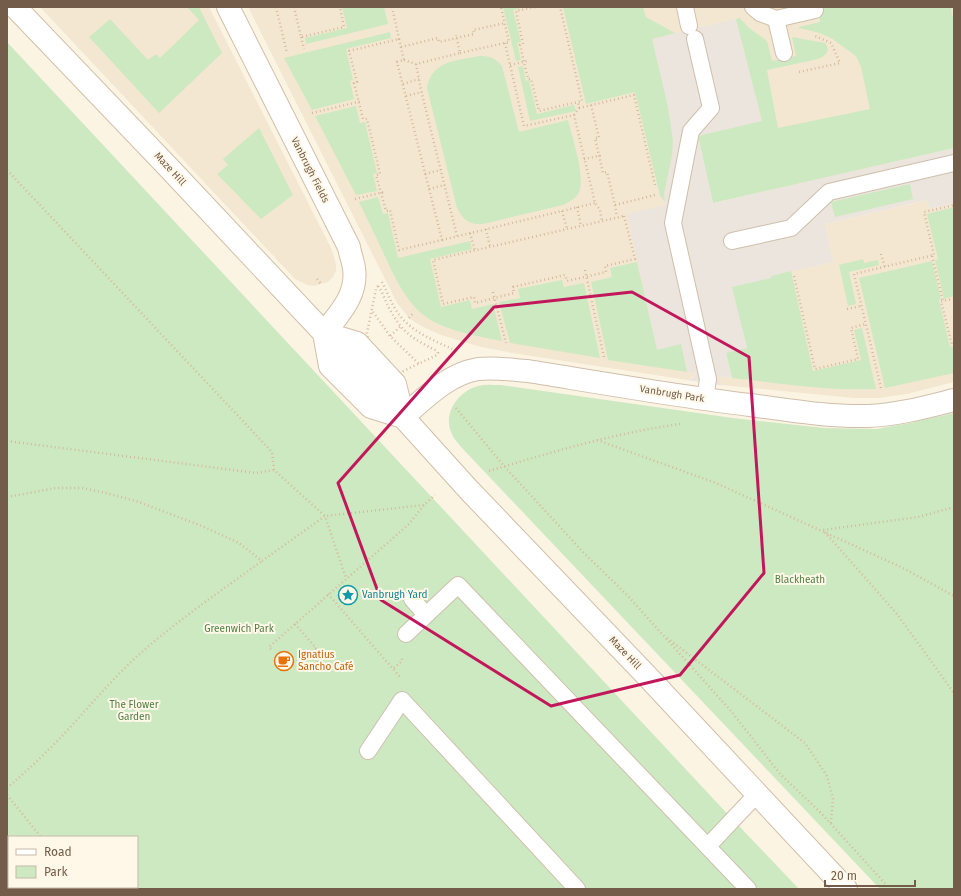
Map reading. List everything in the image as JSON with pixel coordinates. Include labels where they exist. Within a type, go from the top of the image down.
[{"type":"street","name":"Maze Hill","points":[[15,7],[324,333],[357,343],[395,384],[403,417],[468,489],[647,676],[846,889]]},
{"type":"street","name":"Vanbrugh Fields","points":[[228,7],[349,247],[354,269],[352,290],[344,309],[324,333]]},
{"type":"street","points":[[324,333],[330,366],[371,407],[403,417]]},
{"type":"street","name":"Vanbrugh Park","points":[[403,417],[438,387],[461,374],[478,369],[499,368],[817,414],[867,416],[894,414],[954,400]]},
{"type":"lane","points":[[685,7],[711,108],[691,130],[673,223],[708,379],[705,399]]},
{"type":"lane","points":[[753,7],[777,24],[784,53]]},
{"type":"lane","points":[[777,24],[815,10]]},
{"type":"lane","points":[[732,241],[791,228],[828,192],[954,163]]},
{"type":"lane","points":[[406,634],[458,585],[748,889]]},
{"type":"lane","points":[[412,599],[426,615]]},
{"type":"lane","points":[[368,751],[402,700],[577,889]]},
{"type":"lane","points":[[708,846],[757,794]]},
{"type":"path","points":[[276,7],[287,53]]},
{"type":"path","points":[[294,7],[304,49]]},
{"type":"path","points":[[301,37],[344,27],[340,7]]},
{"type":"path","points":[[392,7],[404,60]]},
{"type":"path","points":[[442,240],[397,62],[404,60],[416,64],[509,42],[501,7]]},
{"type":"path","points":[[535,7],[516,11],[523,44],[520,45],[526,62],[528,79],[531,78],[539,111],[582,101],[560,7]]},
{"type":"path","points":[[401,47],[438,38],[439,42],[474,34],[473,30],[505,23]]},
{"type":"path","points":[[777,24],[818,36],[831,43],[840,63],[792,74]]},
{"type":"path","points":[[456,37],[460,53]]},
{"type":"path","points":[[399,39],[350,51],[357,82],[354,83],[358,102],[363,120],[367,119],[380,174],[376,175],[386,211],[390,210],[399,250],[595,203]]},
{"type":"path","points":[[505,43],[524,126],[574,115],[579,108],[634,95],[656,187]]},
{"type":"path","points":[[510,65],[526,62]]},
{"type":"path","points":[[416,64],[458,236]]},
{"type":"path","points":[[403,84],[419,80]]},
{"type":"path","points":[[406,96],[422,92]]},
{"type":"path","points":[[308,114],[362,101]]},
{"type":"path","points":[[578,102],[579,108]]},
{"type":"path","points":[[591,105],[599,138],[595,138],[601,156],[603,173],[607,172],[617,217]]},
{"type":"path","points":[[574,115],[595,203],[600,210],[602,221]]},
{"type":"path","points":[[584,159],[601,156]]},
{"type":"path","points":[[7,170],[272,452],[274,470],[325,516],[346,578]]},
{"type":"path","points":[[425,174],[441,170]]},
{"type":"path","points":[[429,189],[445,185]]},
{"type":"path","points":[[351,200],[382,193]]},
{"type":"path","points":[[615,205],[658,195]]},
{"type":"path","points":[[954,205],[924,212],[934,255],[932,256],[943,301],[941,301],[952,344],[954,344]]},
{"type":"path","points":[[577,207],[581,226]]},
{"type":"path","points":[[562,211],[567,229]]},
{"type":"path","points":[[624,216],[635,259],[604,266],[606,272],[586,277],[567,281],[565,275],[513,287],[514,293],[475,303],[474,297],[443,304],[433,260],[602,221],[624,216]]},
{"type":"path","points":[[486,229],[490,247]]},
{"type":"path","points":[[470,233],[475,251]]},
{"type":"path","points":[[882,254],[884,267]]},
{"type":"path","points":[[882,393],[854,274],[932,256]]},
{"type":"path","points":[[585,270],[604,359]]},
{"type":"path","points":[[794,276],[815,369],[858,359],[851,328],[866,324]]},
{"type":"path","points":[[377,277],[382,282],[396,310],[405,322],[414,330],[454,349]]},
{"type":"path","points":[[317,279],[322,284]]},
{"type":"path","points":[[378,286],[400,327],[408,335],[438,352],[437,355],[397,374],[391,372],[382,363],[369,345],[367,333],[376,287],[378,286]]},
{"type":"path","points":[[493,292],[507,347]]},
{"type":"path","points":[[943,301],[954,299]]},
{"type":"path","points":[[847,309],[861,306]]},
{"type":"path","points":[[371,310],[390,336],[419,364]]},
{"type":"path","points":[[410,318],[413,313]]},
{"type":"path","points":[[390,336],[400,327]]},
{"type":"path","points":[[454,405],[504,466],[582,552],[628,596],[731,710],[781,775],[831,823],[890,889]]},
{"type":"path","points":[[488,471],[598,440],[649,428],[687,423]]},
{"type":"path","points":[[598,440],[716,482],[901,567],[954,596]]},
{"type":"path","points":[[7,442],[256,473],[274,470]]},
{"type":"path","points":[[7,497],[56,488],[82,488],[106,493],[136,501],[202,526],[239,543],[262,561]]},
{"type":"path","points":[[272,649],[269,647],[409,524],[435,494]]},
{"type":"path","points":[[7,788],[64,734],[103,690],[133,660],[170,630],[262,561],[325,516],[424,505]]},
{"type":"path","points":[[823,530],[918,517],[954,507]]},
{"type":"path","points":[[823,530],[897,614],[954,693]]},
{"type":"path","points":[[328,594],[389,663]]},
{"type":"path","points":[[295,624],[316,648],[309,654],[318,663]]},
{"type":"path","points":[[661,633],[805,743],[827,776],[833,799],[831,823]]},
{"type":"path","points":[[7,795],[40,836]]},
{"type":"highlighted area","points":[[632,292],[749,357],[764,573],[680,675],[551,706],[381,600],[338,483],[494,307]]},
{"type":"shaded area","points":[[40,7],[209,7],[332,250],[336,264],[336,271],[333,277],[328,282],[315,286],[307,285],[295,279]]},
{"type":"shaded area","points":[[248,7],[954,7],[954,148],[773,190],[699,137],[695,376],[687,380],[481,347],[441,335],[423,327],[409,318],[397,303]]},
{"type":"shaded area","points":[[736,19],[762,121],[698,136],[713,203],[954,148],[954,203],[930,209],[927,200],[825,224],[833,262],[771,276],[772,278],[733,287],[747,349],[726,353],[732,378],[717,376],[721,385],[725,386],[687,380],[694,377],[696,373],[687,372],[681,344],[657,350],[627,214],[666,205],[664,194],[672,156],[673,141],[668,107],[652,39]]},
{"type":"shaded area","points":[[928,200],[930,209],[954,203],[954,382],[907,394],[879,398],[853,398],[721,385],[717,376],[732,378],[791,271],[833,262],[825,224]]},
{"type":"green space","points":[[187,7],[199,7],[222,53],[159,113],[89,37],[110,19],[148,60],[156,54],[160,58],[199,20]]},
{"type":"green space","points":[[342,7],[384,7],[388,24],[306,44],[305,38],[347,28]]},
{"type":"green space","points":[[503,7],[524,7],[513,10],[521,42],[517,43],[521,60],[516,61]]},
{"type":"green space","points":[[563,7],[643,7],[646,17],[675,33],[652,39],[668,107],[673,141],[672,156],[664,194],[665,202],[660,196],[635,92],[586,104]]},
{"type":"green space","points":[[817,7],[954,7],[951,8],[954,24],[954,148],[713,203],[698,136],[762,121],[736,19],[740,18],[749,28],[767,41],[772,61],[796,56],[792,37],[825,43],[828,48],[827,53],[818,59],[767,70],[778,128],[870,109],[861,67],[856,56],[831,38],[820,33],[799,28],[820,22]]},
{"type":"green space","points":[[390,32],[391,38],[346,49],[353,80],[350,81],[354,99],[312,110],[284,58]]},
{"type":"green space","name":"Greenwich Park","points":[[7,42],[721,807],[799,889],[7,889]]},
{"type":"green space","points":[[479,56],[492,58],[502,66],[519,132],[568,120],[578,158],[581,179],[578,194],[572,200],[563,205],[483,224],[474,224],[467,221],[459,212],[427,88],[434,72],[446,63]]},
{"type":"green space","points":[[523,66],[526,81],[529,80],[537,114],[574,105],[576,111],[530,121],[518,67]]},
{"type":"green space","points":[[356,106],[360,123],[365,122],[377,173],[373,174],[377,191],[356,195],[315,116]]},
{"type":"green space","points":[[259,128],[293,195],[261,219],[217,174],[228,165],[223,159]]},
{"type":"green space","points":[[910,184],[913,199],[835,217],[831,202]]},
{"type":"green space","points":[[378,197],[383,214],[388,213],[398,258],[470,241],[472,249],[430,259],[441,307],[470,300],[472,309],[493,304],[502,341],[484,338],[445,327],[421,313],[407,298],[396,280],[359,202]]},
{"type":"green space","points":[[954,207],[954,296],[944,299],[935,260],[938,259],[927,214]]},
{"type":"green space","points":[[863,259],[864,263],[878,260],[879,265],[849,272],[856,304],[848,306],[839,265]]},
{"type":"green space","points":[[932,261],[950,347],[954,346],[954,373],[885,388],[859,278]]},
{"type":"green space","points":[[637,262],[657,350],[681,344],[687,372],[608,360],[591,282],[612,277],[610,268]]},
{"type":"green space","points":[[791,271],[813,371],[861,360],[854,330],[862,328],[876,389],[822,388],[732,378],[726,353],[747,348],[732,287],[771,278],[771,276]]},
{"type":"green space","points":[[562,280],[564,287],[584,283],[600,358],[510,343],[499,302],[520,298],[518,289]]},
{"type":"green space","name":"Blackheath","points":[[501,385],[733,418],[824,428],[876,429],[954,413],[954,889],[880,889],[462,448],[453,436],[449,424],[449,417],[454,403],[465,392],[478,386]]},
{"type":"place","name":"Vanbrugh Yard","points":[[348,595]]},
{"type":"place","name":"Ignatius Sancho Café","points":[[284,661]]},
{"type":"park label","name":"The Flower Garden","points":[[134,710]]}]
